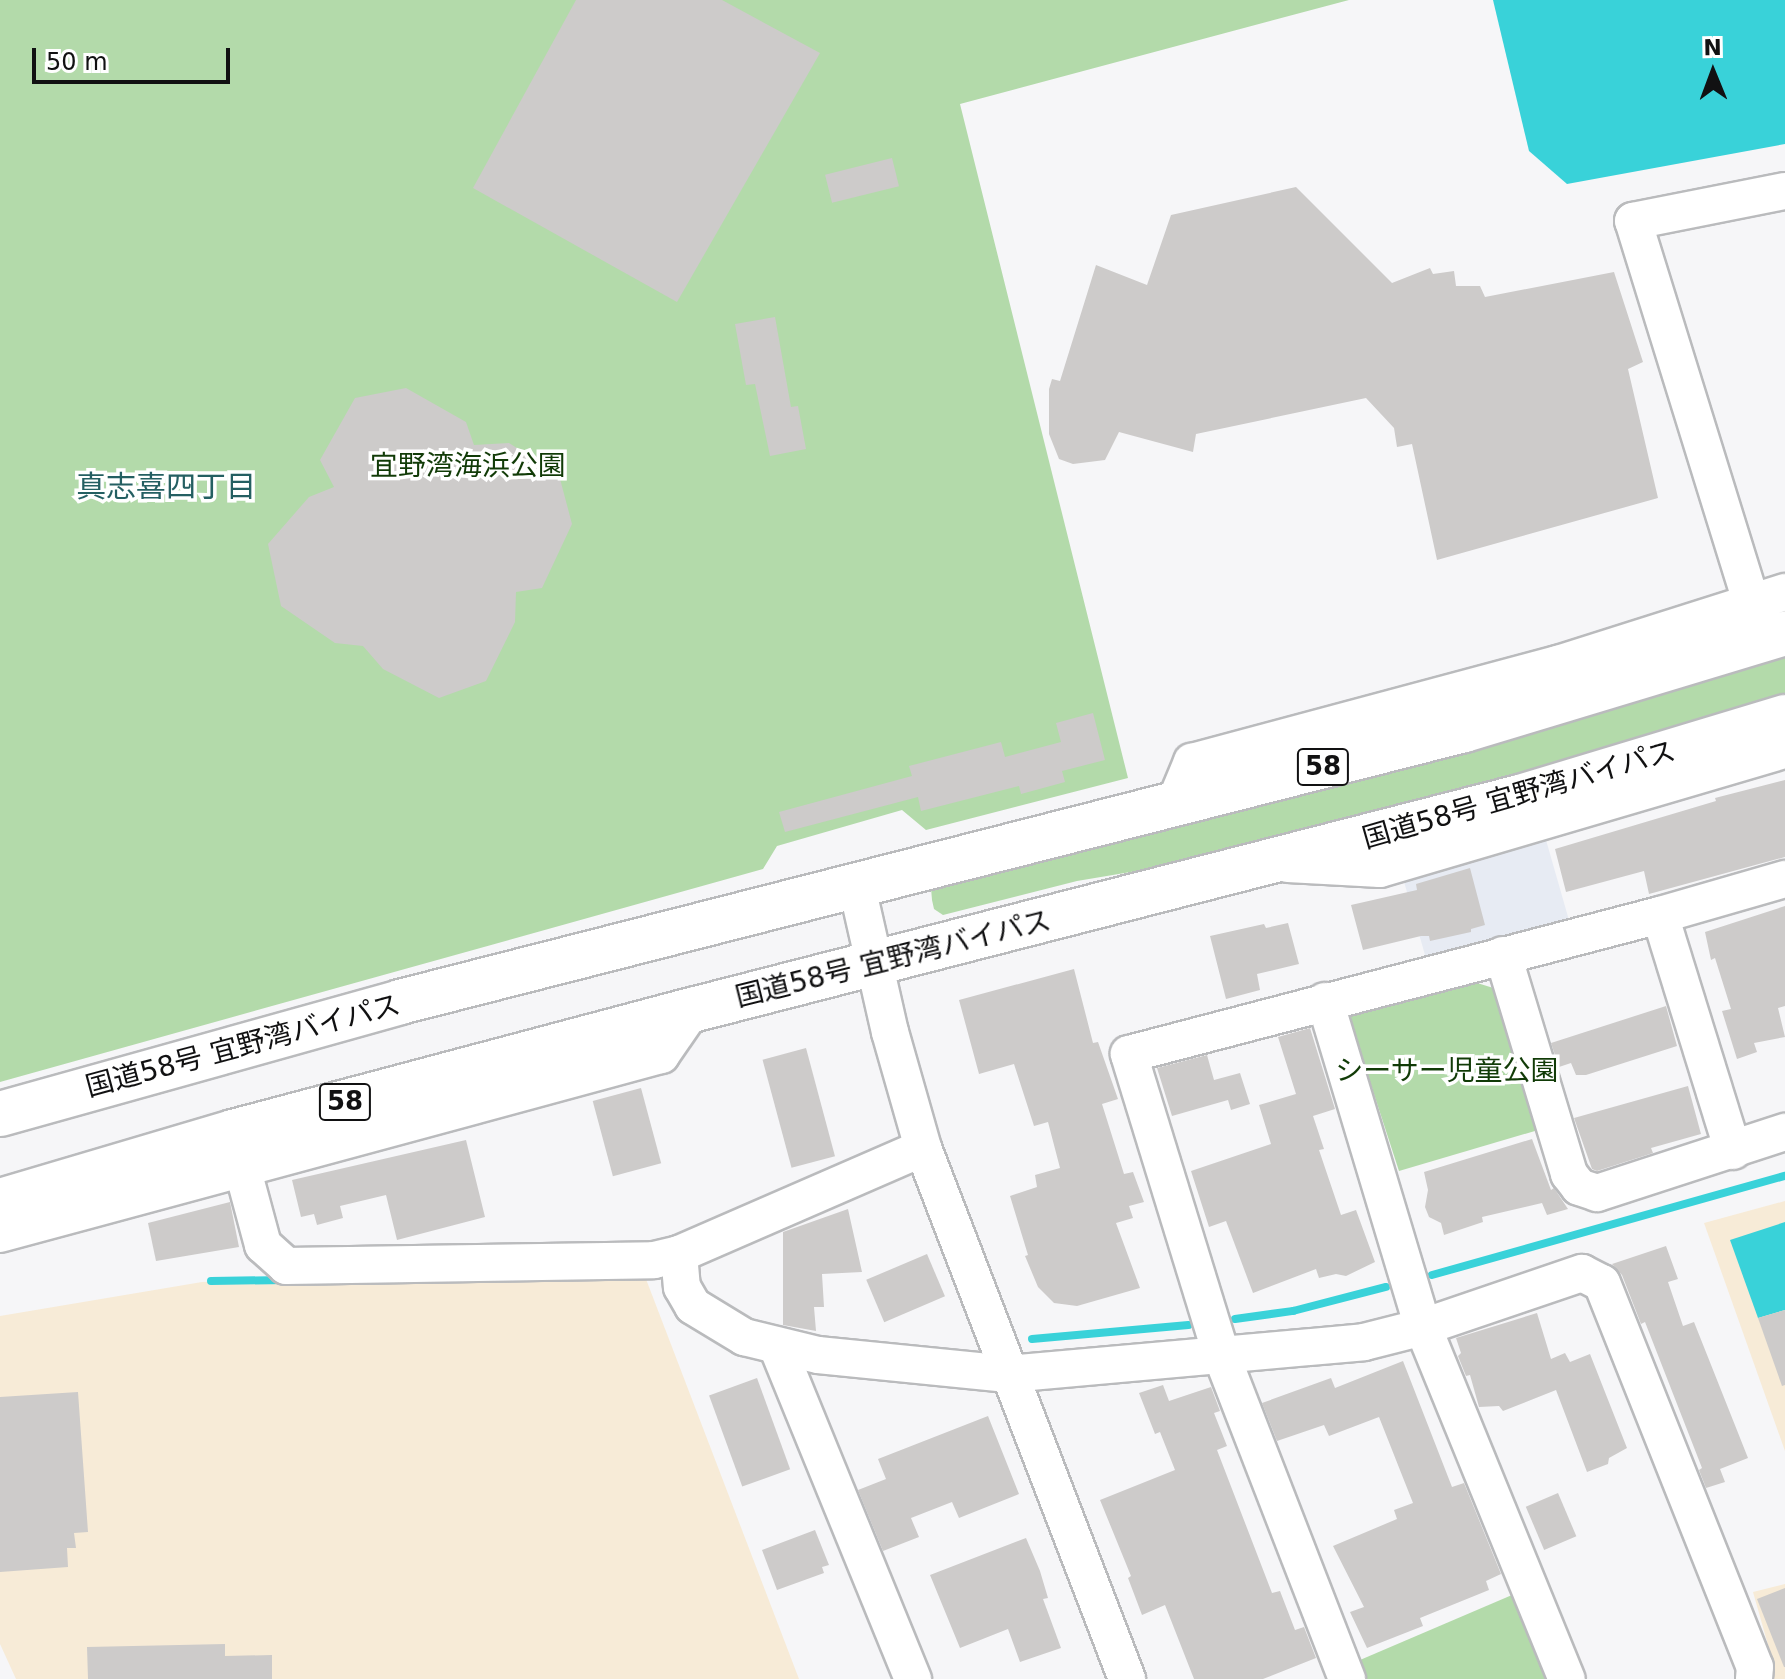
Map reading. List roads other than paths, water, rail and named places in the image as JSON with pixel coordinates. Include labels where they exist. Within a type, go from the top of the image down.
[{"type":"highway","name":"国道58号 宜野湾バイパス","points":[[0,1114],[400,1002],[1464,730],[1767,626]]},
{"type":"highway","name":"国道58号 宜野湾バイパス","points":[[0,1201],[233,1132],[692,1010],[1520,797],[1785,717]]},
{"type":"street","points":[[1767,626],[1633,221],[1785,191]]},
{"type":"street","points":[[1767,626],[1785,592]]},
{"type":"street","points":[[1268,863],[1380,869],[1785,750]]},
{"type":"street","points":[[1347,1679],[1222,1357],[1129,1054],[1660,915],[1785,879]]},
{"type":"street","points":[[857,887],[923,1148],[1127,1679]]},
{"type":"street","points":[[1660,915],[1733,1151]]},
{"type":"street","points":[[1503,955],[1569,1174],[1579,1187],[1597,1193],[1785,1132]]},
{"type":"street","points":[[1325,1001],[1423,1327],[1567,1679]]},
{"type":"street","points":[[0,1234],[661,1055],[692,1010]]},
{"type":"street","points":[[242,1167],[263,1245],[286,1266],[654,1260],[679,1254],[923,1148]]},
{"type":"street","points":[[679,1254],[682,1287],[693,1306],[744,1337],[818,1355],[1008,1374],[1364,1342],[1423,1327],[1582,1273],[1602,1283],[1755,1667],[1754,1679]]},
{"type":"street","points":[[777,1346],[913,1679]]},
{"type":"water","points":[[1493,0],[1785,0],[1785,144],[1567,184],[1529,151]]},
{"type":"water","points":[[1785,1222],[1785,1310],[1758,1318],[1730,1240]]},
{"type":"waterway","points":[[1432,1275],[1785,1176]]},
{"type":"waterway","points":[[211,1281],[286,1280]]},
{"type":"waterway","points":[[1235,1319],[1293,1311],[1386,1287]]},
{"type":"waterway","points":[[1032,1339],[1188,1325]]},
{"type":"district","name":"真志喜四丁目","points":[[166,487]]},
{"type":"park label","name":"宜野湾海浜公園","points":[[468,466]]},
{"type":"park label","name":"シーサー児童公園","points":[[1447,1071]]}]
